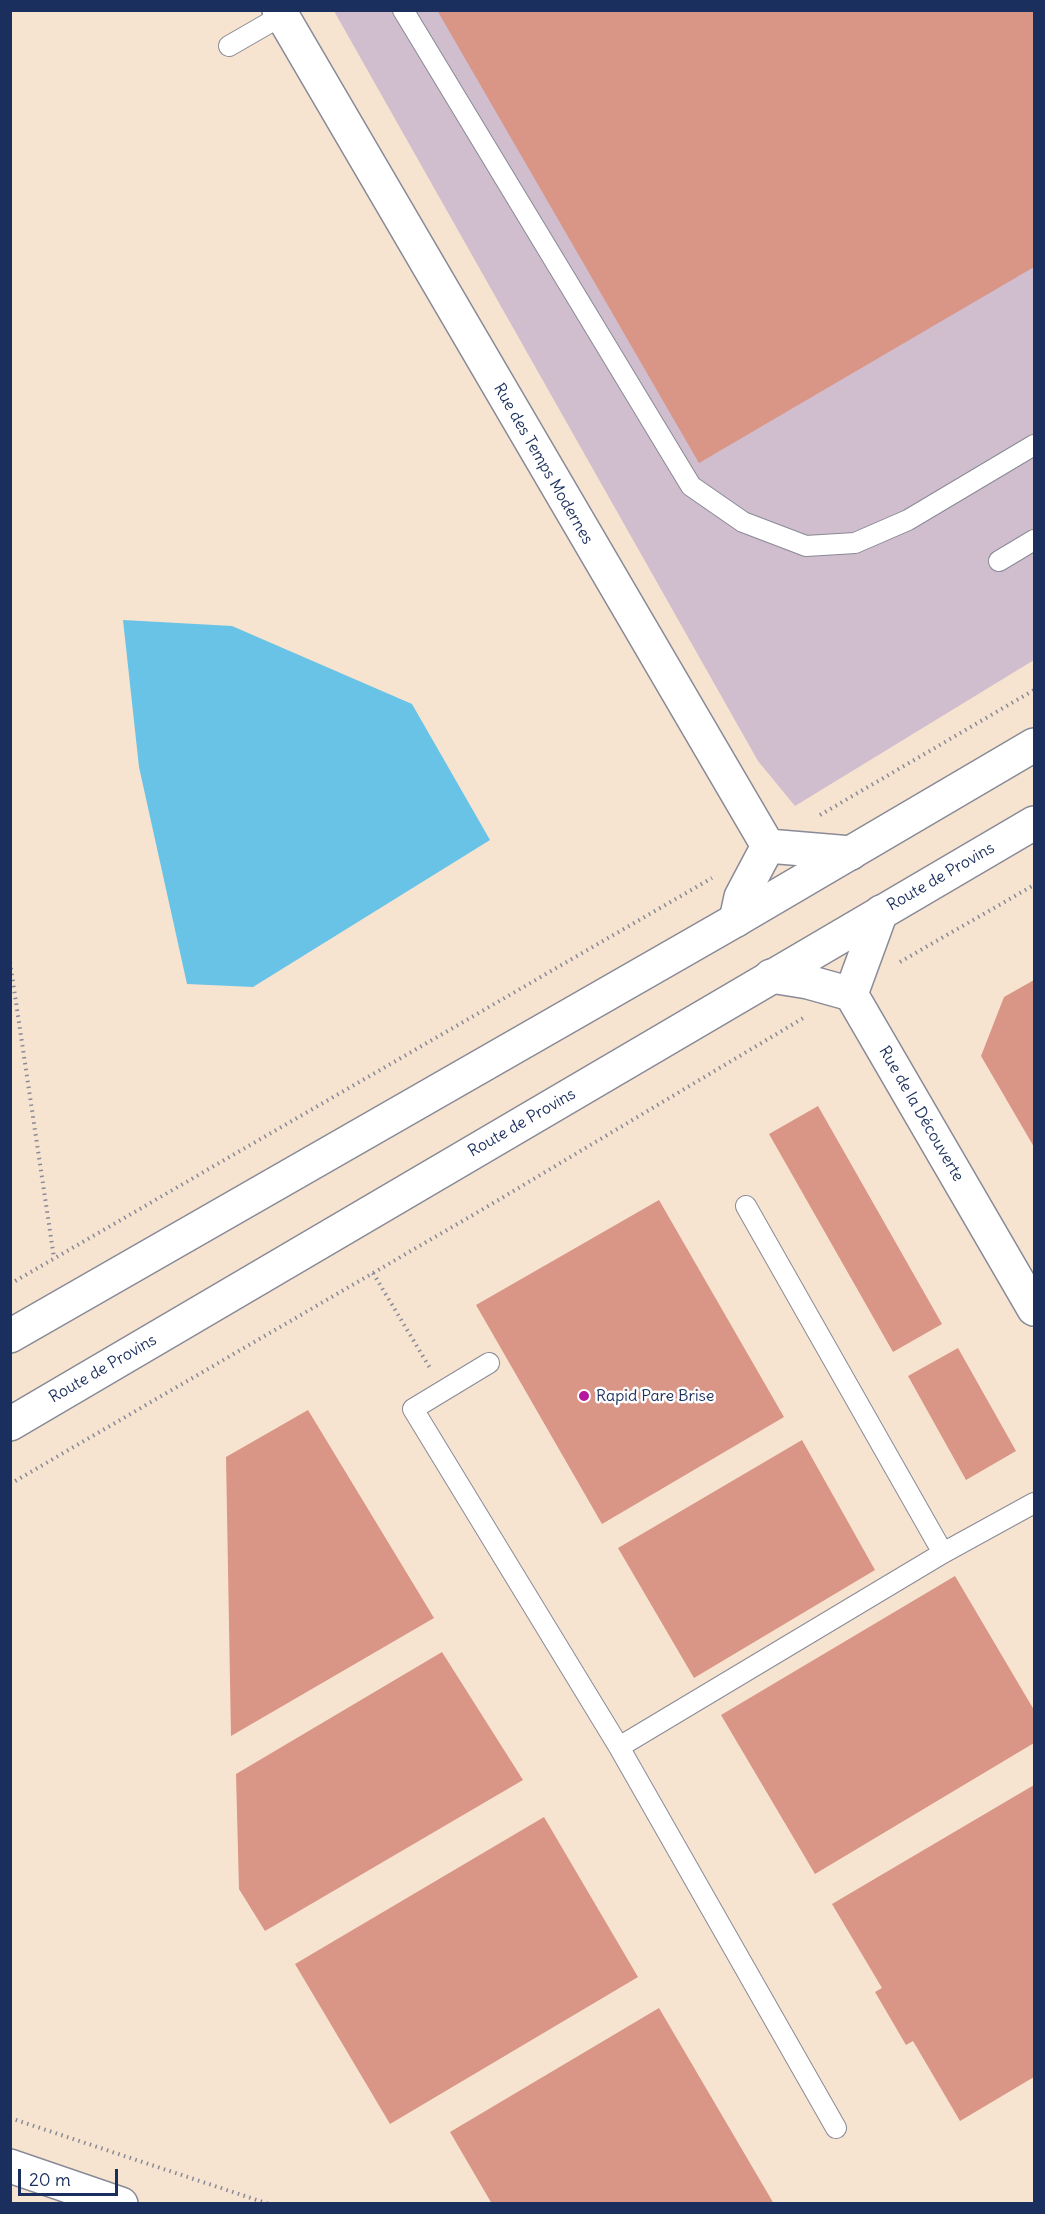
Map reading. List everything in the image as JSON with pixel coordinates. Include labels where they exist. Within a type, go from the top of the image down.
[{"type":"main road","name":"Rue des Temps Modernes","points":[[280,13],[768,846]]},
{"type":"main road","points":[[10,1336],[736,920],[1035,745]]},
{"type":"main road","name":"Route de Provins","points":[[10,1424],[1035,823]]},
{"type":"main road","points":[[736,920],[741,897],[768,846],[851,853]]},
{"type":"main road","points":[[771,976],[808,981],[851,994],[881,912]]},
{"type":"main road","name":"Rue de la Découverte","points":[[851,994],[1035,1309]]},
{"type":"main road","points":[[10,2166],[122,2204]]},
{"type":"lane","points":[[403,10],[691,486],[743,522],[806,546],[855,543],[908,520],[1035,445]]},
{"type":"lane","points":[[229,46],[280,13]]},
{"type":"lane","points":[[999,561],[1035,540]]},
{"type":"lane","points":[[746,1206],[943,1553]]},
{"type":"lane","points":[[489,1363],[413,1409],[619,1747],[836,2128]]},
{"type":"lane","points":[[619,1747],[943,1553],[1033,1509]]},
{"type":"path","points":[[768,846],[1035,690]]},
{"type":"path","points":[[10,1284],[714,876]]},
{"type":"path","points":[[894,966],[1035,885]]},
{"type":"path","points":[[10,962],[55,1259]]},
{"type":"path","points":[[10,1484],[373,1273],[798,1021],[851,994]]},
{"type":"path","points":[[373,1273],[443,1391]]},
{"type":"path","points":[[10,2118],[269,2204]]},
{"type":"shaded area","points":[[334,11],[1034,11],[1034,660],[795,806],[758,761]]},
{"type":"water","points":[[123,620],[232,626],[412,704],[490,840],[253,987],[187,984],[139,767]]},
{"type":"building","points":[[437,10],[1034,10],[1034,267],[699,463]]},
{"type":"building","points":[[1034,980],[1034,1147],[981,1056],[1004,997]]},
{"type":"building","points":[[818,1106],[942,1324],[893,1352],[769,1134]]},
{"type":"building","points":[[659,1200],[784,1417],[602,1524],[476,1305]]},
{"type":"building","points":[[958,1348],[1016,1451],[966,1480],[908,1376]]},
{"type":"building","points":[[308,1410],[434,1618],[231,1736],[226,1457]]},
{"type":"building","points":[[802,1440],[875,1570],[694,1678],[618,1548]]},
{"type":"building","points":[[955,1576],[1034,1710],[1034,1743],[815,1874],[721,1715]]},
{"type":"building","points":[[442,1652],[523,1780],[265,1931],[239,1889],[236,1774]]},
{"type":"building","points":[[1034,1785],[1034,2077],[960,2121],[913,2041],[906,2045],[875,1992],[882,1988],[832,1904]]},
{"type":"building","points":[[544,1817],[638,1977],[390,2124],[295,1964]]},
{"type":"building","points":[[659,2008],[774,2204],[492,2204],[450,2132]]},
{"type":"place","name":"Rapid Pare Brise","points":[[584,1396]]}]
